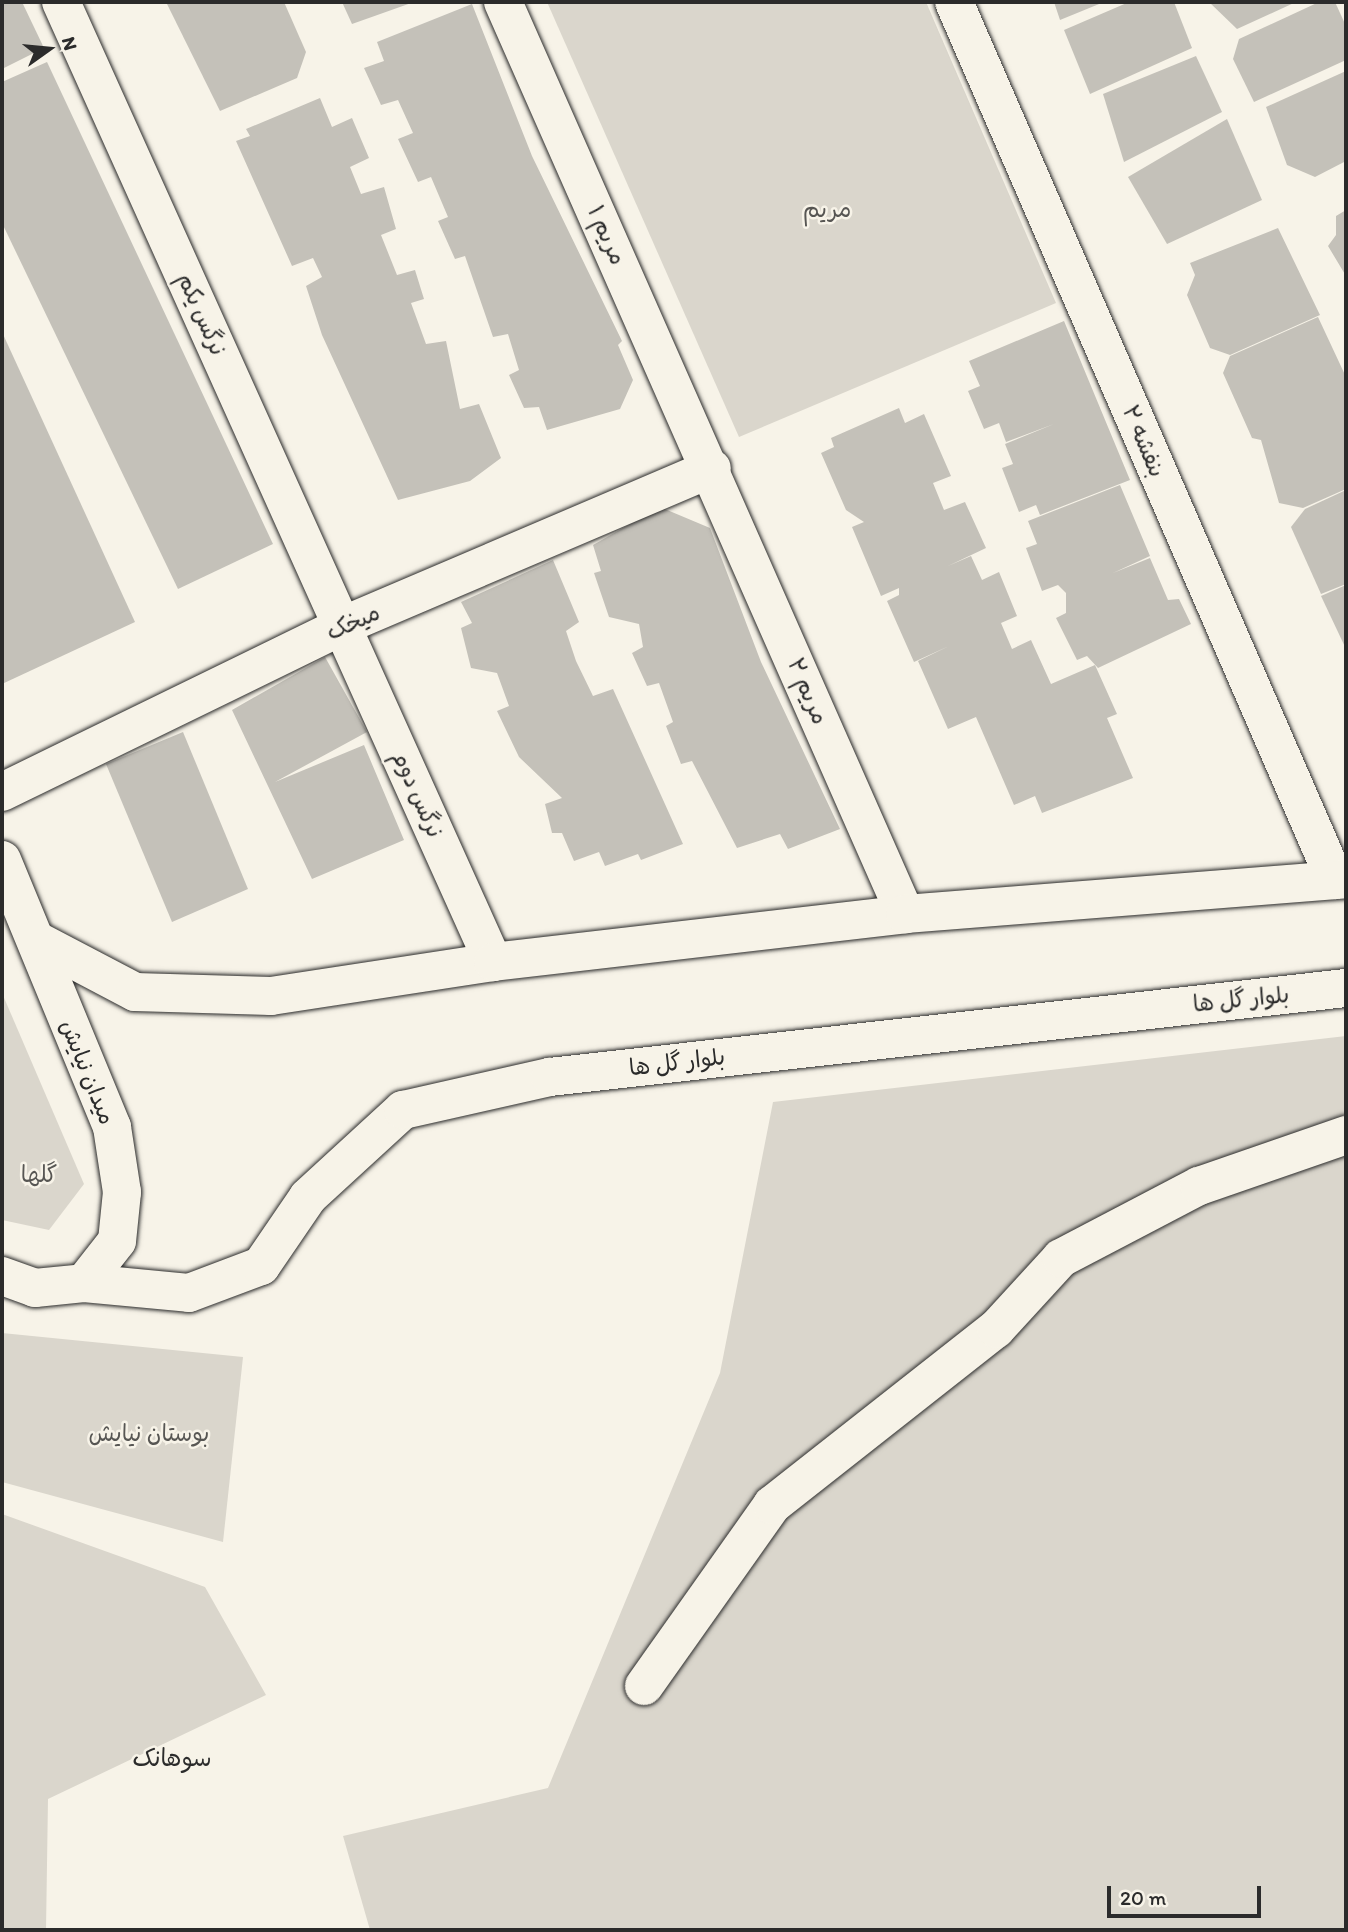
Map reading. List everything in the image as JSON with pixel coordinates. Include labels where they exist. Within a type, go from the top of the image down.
[{"type":"street","name":"نرگس یکم","points":[[61,2],[342,626]]},
{"type":"street","name":"مریم ۱","points":[[503,2],[712,468]]},
{"type":"street","name":"بنفشه ۲","points":[[954,2],[1340,879]]},
{"type":"street","name":"میخک","points":[[2,792],[342,626],[712,468]]},
{"type":"street","name":"مریم ۲","points":[[712,468],[905,915]]},
{"type":"street","name":"نرگس دوم","points":[[342,626],[493,962]]},
{"type":"street","name":"میدان نیایش","points":[[2,860],[112,1128],[120,1179],[117,1241],[85,1283]]},
{"type":"street","points":[[36,940],[135,992],[271,996],[493,962],[905,915],[1340,879]]},
{"type":"street","name":"بلوار گل ها","points":[[85,1283],[189,1293],[261,1266],[308,1197],[403,1110],[563,1075],[1346,988]]},
{"type":"street","points":[[644,1686],[772,1505],[996,1329],[1061,1258],[1199,1186],[1346,1135]]},
{"type":"street","points":[[2,1276],[35,1288],[85,1283]]},
{"type":"green space","name":"مریم","points":[[547,2],[926,2],[1056,303],[739,437]]},
{"type":"green space","name":"گلها","points":[[2,993],[84,1184],[49,1230],[2,1220]]},
{"type":"green space","points":[[1346,1036],[1346,1930],[370,1930],[343,1836],[548,1788],[720,1373],[773,1102]]},
{"type":"green space","name":"بوستان نیایش","points":[[2,1333],[243,1357],[223,1542],[2,1482]]},
{"type":"green space","points":[[2,1514],[205,1587],[266,1695],[48,1799],[46,1930],[2,1930]]},
{"type":"building","points":[[2,2],[22,2],[44,48],[2,69]]},
{"type":"building","points":[[166,2],[284,2],[306,52],[297,78],[220,111]]},
{"type":"building","points":[[342,2],[414,2],[352,24]]},
{"type":"building","points":[[1054,2],[1104,2],[1060,20]]},
{"type":"building","points":[[1129,2],[1174,2],[1192,48],[1090,94],[1064,30]]},
{"type":"building","points":[[1209,2],[1296,2],[1237,29]]},
{"type":"building","points":[[1319,2],[1335,2],[1346,26],[1346,60],[1254,102],[1233,59],[1239,39]]},
{"type":"building","points":[[472,4],[532,156],[622,341],[618,345],[633,380],[620,409],[547,430],[539,407],[524,408],[509,375],[519,370],[508,334],[493,337],[465,256],[455,259],[438,221],[448,217],[431,177],[418,182],[398,139],[413,133],[398,100],[381,105],[364,68],[384,61],[377,42]]},
{"type":"building","points":[[1196,56],[1222,112],[1124,162],[1103,94]]},
{"type":"building","points":[[47,62],[273,544],[178,589],[2,223],[2,82]]},
{"type":"building","points":[[1346,71],[1346,161],[1315,177],[1287,165],[1266,107]]},
{"type":"building","points":[[320,98],[332,127],[352,118],[369,158],[350,167],[361,194],[384,187],[396,229],[381,235],[397,275],[415,270],[424,299],[411,303],[426,344],[446,341],[460,409],[479,404],[501,458],[470,481],[398,500],[322,335],[306,286],[322,277],[313,258],[292,266],[236,141],[250,136],[246,129]]},
{"type":"building","points":[[1227,119],[1262,200],[1167,244],[1128,177]]},
{"type":"building","points":[[1346,210],[1346,276],[1328,246],[1336,235],[1336,216]]},
{"type":"building","points":[[1278,228],[1320,315],[1230,355],[1210,348],[1187,295],[1195,275],[1190,263]]},
{"type":"building","points":[[1318,317],[1346,377],[1346,489],[1303,508],[1279,503],[1261,440],[1252,438],[1223,373],[1230,356]]},
{"type":"building","points":[[1064,321],[1130,480],[1040,515],[1036,505],[1019,512],[1002,468],[1013,464],[1005,444],[1054,424],[1006,442],[999,423],[984,429],[968,391],[980,386],[969,361]]},
{"type":"building","points":[[2,332],[135,622],[2,684]]},
{"type":"building","points":[[899,408],[905,423],[924,414],[951,476],[933,483],[944,510],[965,502],[986,548],[948,566],[971,556],[982,580],[999,572],[1017,616],[1001,623],[1012,649],[1031,640],[1051,684],[1095,665],[1117,714],[1107,718],[1133,778],[1042,813],[1035,796],[1014,805],[976,717],[948,729],[918,661],[949,646],[914,662],[887,601],[899,595],[899,588],[881,596],[852,527],[864,522],[846,510],[821,453],[834,447],[831,438]]},
{"type":"building","points":[[1120,485],[1150,556],[1113,573],[1150,558],[1168,600],[1179,599],[1191,624],[1098,668],[1087,656],[1077,660],[1056,618],[1066,613],[1066,593],[1058,585],[1042,591],[1026,548],[1037,544],[1028,521]]},
{"type":"building","points":[[1346,490],[1346,584],[1321,594],[1291,527],[1305,509]]},
{"type":"building","points":[[660,507],[710,528],[761,662],[840,829],[788,849],[780,834],[737,848],[692,761],[681,764],[666,726],[673,722],[659,683],[647,686],[632,653],[643,647],[639,624],[609,617],[594,573],[601,571],[593,545]]},
{"type":"building","points":[[553,560],[579,622],[566,631],[576,661],[593,696],[613,689],[683,844],[641,860],[638,854],[605,866],[599,852],[574,861],[562,833],[552,833],[545,804],[562,798],[519,757],[497,711],[509,706],[497,673],[471,668],[461,628],[472,623],[461,602]]},
{"type":"building","points":[[1346,585],[1346,649],[1321,596]]},
{"type":"building","points":[[325,657],[367,732],[275,782],[364,745],[404,840],[312,879],[232,710]]},
{"type":"building","points":[[183,732],[248,889],[172,922],[106,764]]},
{"type":"district","name":"سوهانک","points":[[172,1758]]}]
